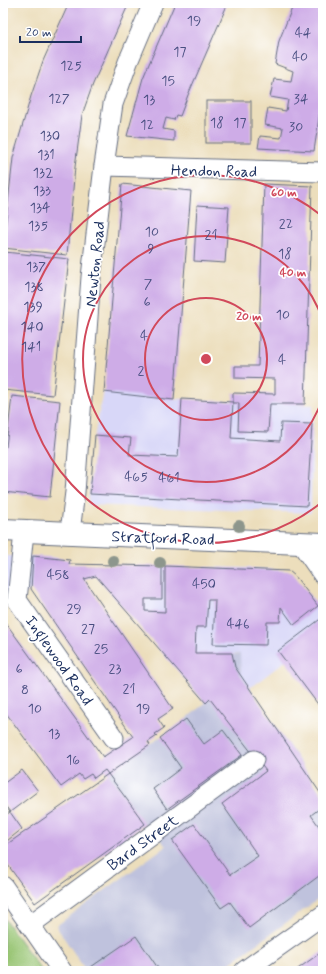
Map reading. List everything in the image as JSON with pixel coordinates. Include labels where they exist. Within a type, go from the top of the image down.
[{"type":"highway","name":"Stratford Road","points":[[3,530],[323,544]]},
{"type":"street","name":"Newton Road","points":[[70,532],[75,492],[91,277],[113,104],[153,3]]},
{"type":"street","name":"Hendon Road","points":[[104,166],[323,172]]},
{"type":"street","name":"Inglewood Road","points":[[24,532],[17,600],[114,738]]},
{"type":"street","points":[[300,542],[323,575]]},
{"type":"street","name":"Bard Street","points":[[30,925],[254,760]]},
{"type":"street","points":[[3,886],[62,971]]},
{"type":"street","points":[[244,971],[323,914]]},
{"type":"shaded area","points":[[103,391],[182,399],[313,405],[311,513],[88,505],[95,433]]},
{"type":"shaded area","points":[[3,556],[51,557],[70,560],[69,564],[87,565],[253,568],[289,571],[295,576],[323,612],[323,632],[250,688],[241,675],[239,654],[213,657],[182,676],[96,576],[84,579],[44,607],[31,589],[3,608]]},
{"type":"shaded area","points":[[240,654],[241,675],[323,796],[323,896],[219,971],[86,971],[56,926],[166,846],[145,824],[108,774],[186,719],[205,703],[182,676],[213,657]]},
{"type":"green space","points":[[3,917],[42,971],[3,971]]},
{"type":"building","points":[[69,3],[129,3],[93,84],[82,115],[75,167],[67,255],[3,248],[13,158],[43,61]]},
{"type":"building","points":[[175,3],[228,3],[180,116],[176,115],[174,120],[166,118],[163,129],[174,131],[174,141],[127,136],[143,78]]},
{"type":"building","points":[[294,3],[323,3],[323,91],[314,151],[258,148],[260,136],[281,138],[283,128],[265,125],[268,108],[286,111],[288,100],[270,97],[274,79],[291,81],[293,71],[275,64],[279,41]]},
{"type":"building","points":[[206,101],[251,101],[251,143],[206,143]]},
{"type":"building","points":[[122,184],[191,191],[174,400],[104,392]]},
{"type":"building","points":[[264,184],[312,186],[305,404],[270,404],[268,432],[238,431],[239,403],[233,403],[233,393],[275,394],[275,379],[235,378],[235,366],[258,366]]},
{"type":"building","points":[[197,205],[229,207],[225,263],[194,261]]},
{"type":"building","points":[[5,252],[69,259],[53,395],[3,390],[3,274]]},
{"type":"building","points":[[12,396],[60,401],[50,497],[3,492],[3,446],[6,447]]},
{"type":"building","points":[[182,399],[233,402],[231,438],[280,441],[281,423],[312,424],[307,506],[90,494],[95,435],[131,438],[129,455],[178,457]]},
{"type":"building","points":[[33,556],[70,560],[69,564],[162,566],[162,599],[145,599],[145,611],[165,612],[165,566],[289,571],[295,576],[318,606],[294,625],[281,607],[280,622],[267,622],[266,645],[213,644],[215,600],[208,600],[206,627],[196,627],[195,653],[232,653],[235,667],[323,797],[323,806],[311,815],[323,832],[323,873],[249,928],[230,902],[221,908],[172,840],[194,824],[230,875],[258,856],[222,804],[266,771],[210,699],[206,703],[96,576],[84,579],[173,709],[158,719],[164,728],[155,734],[157,736],[148,742],[150,745],[108,774],[105,770],[94,778],[91,774],[83,779],[79,774],[61,787],[3,709],[3,619],[103,757],[133,737],[31,589]]},
{"type":"building","points":[[323,617],[323,711],[278,651]]},
{"type":"building","points":[[186,719],[204,744],[223,730],[242,755],[167,809],[153,789],[181,768],[160,738]]},
{"type":"building","points":[[22,770],[38,791],[10,812],[3,803],[3,784]]},
{"type":"building","points":[[108,774],[145,824],[35,903],[3,858],[3,847]]},
{"type":"building","points":[[10,812],[22,829],[3,844],[3,817]]},
{"type":"building","points":[[136,936],[160,971],[89,971],[88,969]]},
{"type":"building","points":[[323,951],[323,971],[295,971],[306,963]]}]
